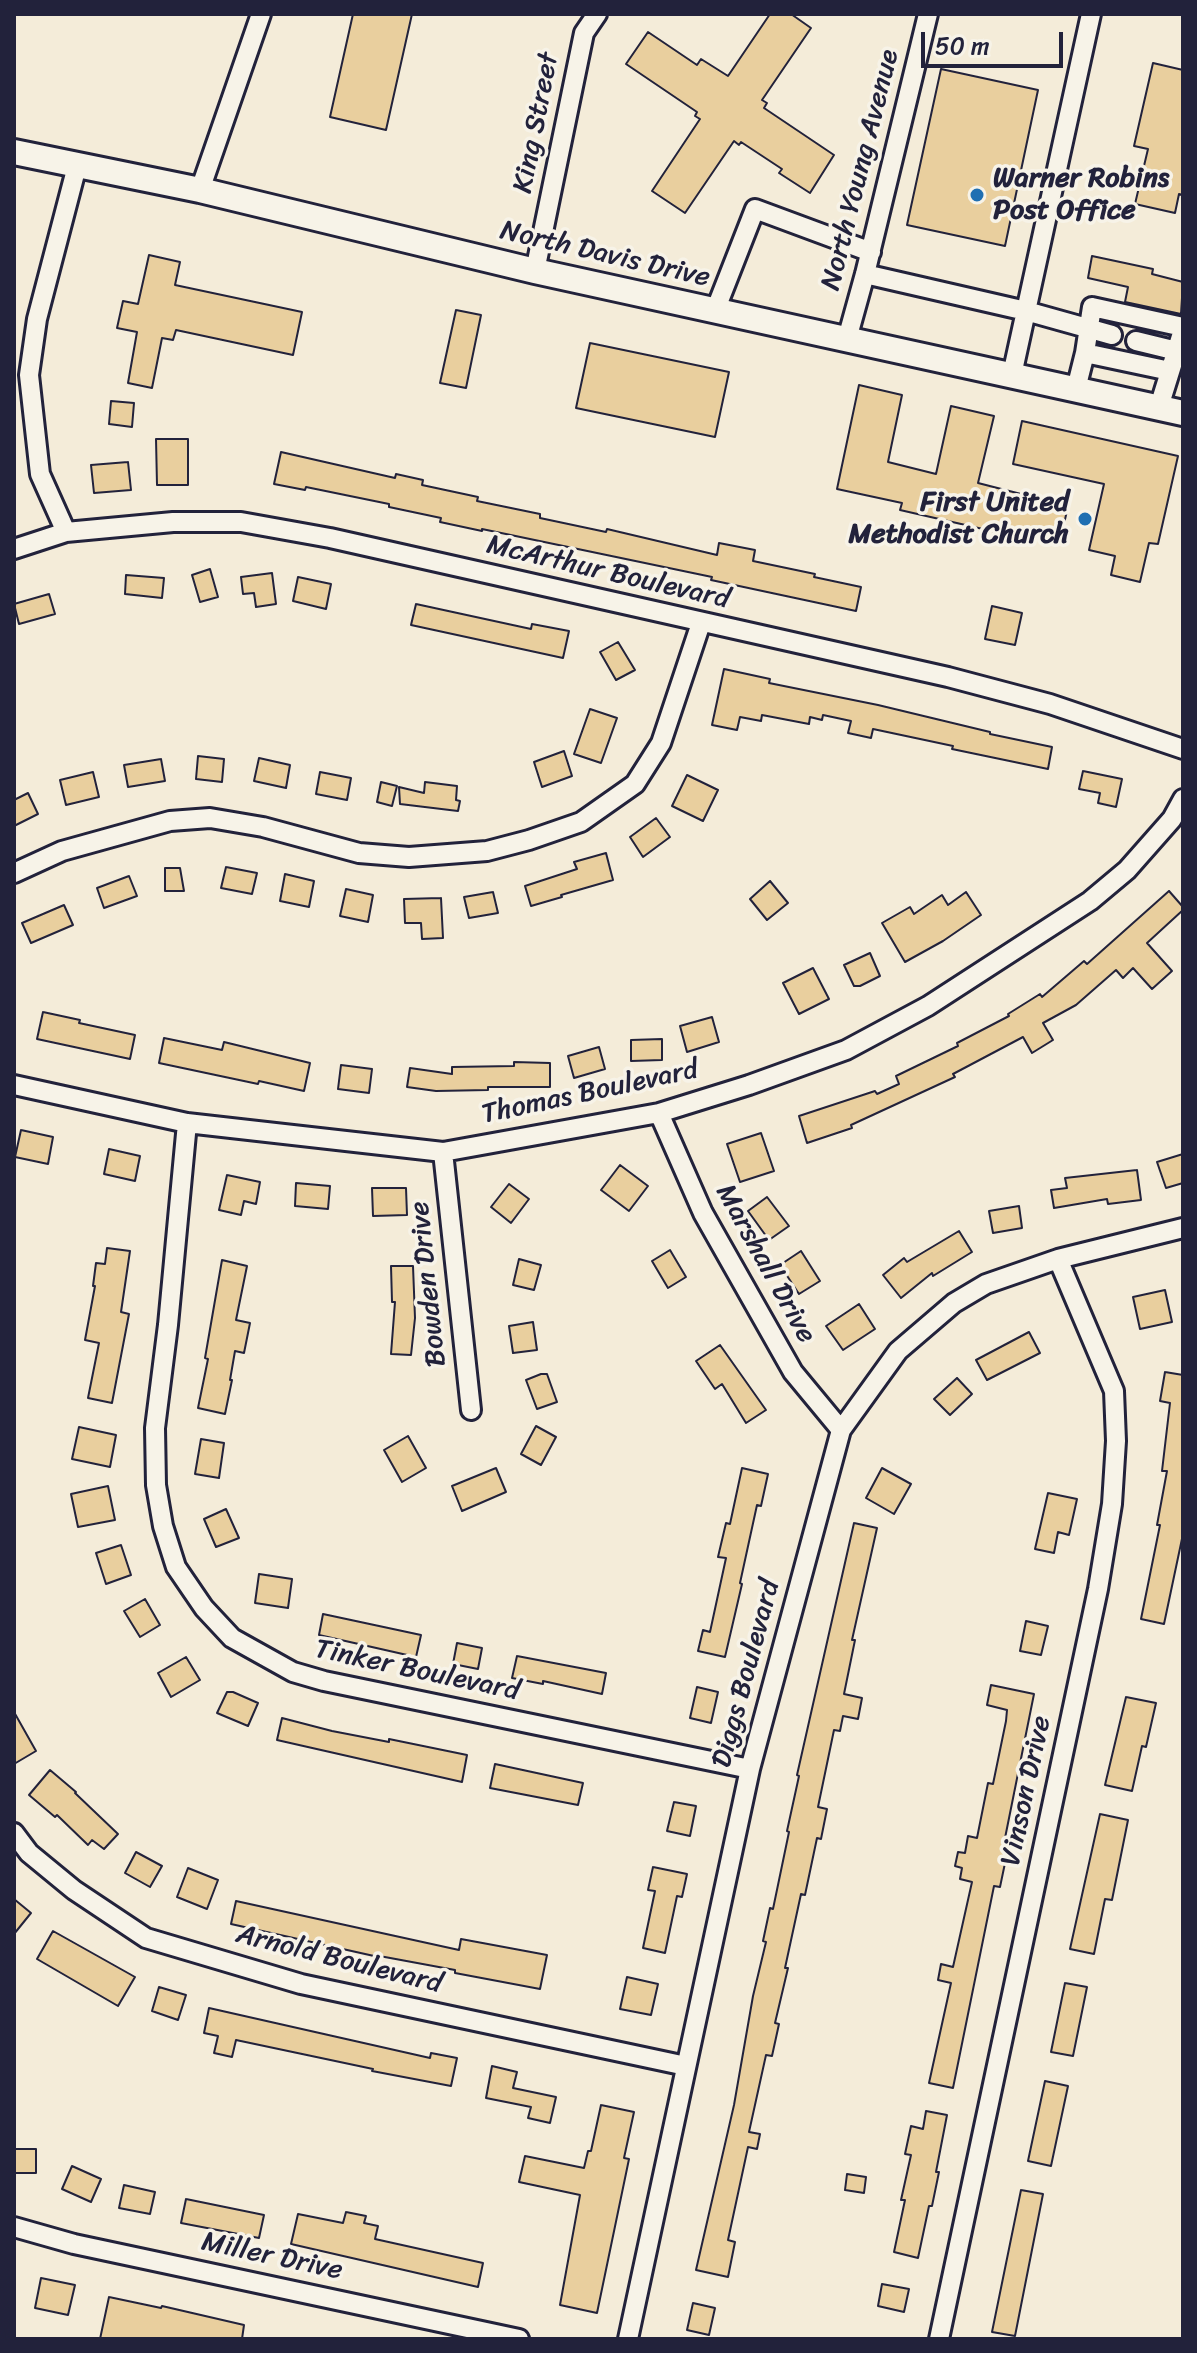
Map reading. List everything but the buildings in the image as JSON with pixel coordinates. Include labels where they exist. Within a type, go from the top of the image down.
[{"type":"main road","name":"North Davis Drive","points":[[14,152],[200,190],[535,271],[1171,410]]},
{"type":"street","points":[[200,190],[261,14]]},
{"type":"street","name":"King Street","points":[[535,271],[584,33],[597,14]]},
{"type":"street","name":"North Young Avenue","points":[[847,339],[928,14]]},
{"type":"street","points":[[1012,375],[1091,14]]},
{"type":"street","points":[[66,532],[40,474],[29,375],[37,319],[77,166]]},
{"type":"street","points":[[715,311],[755,209],[871,252]]},
{"type":"street","points":[[865,274],[1026,311],[1112,335]]},
{"type":"street","points":[[1076,389],[1092,307],[1183,328],[1170,371],[1171,410]]},
{"type":"street","points":[[1136,341],[1177,351]]},
{"type":"street","points":[[1085,353],[1170,371]]},
{"type":"street","name":"McArthur Boulevard","points":[[14,549],[66,532],[173,522],[241,522],[330,538],[948,677],[1050,704],[1183,749]]},
{"type":"street","points":[[14,873],[62,851],[170,821],[210,818],[263,827],[359,853],[409,857],[487,851],[581,822],[635,784],[661,743],[701,623]]},
{"type":"street","name":"Thomas Boulevard","points":[[14,1085],[187,1123],[443,1152],[659,1113],[846,1050],[928,1006],[1090,901],[1127,870],[1172,819],[1183,799]]},
{"type":"street","name":"Marshall Drive","points":[[659,1113],[703,1213],[793,1372],[841,1430]]},
{"type":"street","name":"Tinker Boulevard","points":[[187,1123],[155,1428],[156,1485],[163,1526],[176,1567],[204,1608],[232,1638],[293,1672],[750,1769]]},
{"type":"street","name":"Bowden Drive","points":[[443,1152],[471,1410]]},
{"type":"street","name":"Diggs Boulevard","points":[[628,2339],[750,1769],[841,1430],[898,1351],[954,1303],[986,1284],[1058,1259],[1183,1228]]},
{"type":"street","name":"Vinson Drive","points":[[939,2339],[1098,1589],[1112,1504],[1116,1441],[1114,1391],[1058,1259]]},
{"type":"street","name":"Arnold Boulevard","points":[[14,1833],[29,1853],[74,1890],[146,1938],[301,1984],[686,2066]]},
{"type":"street","name":"Miller Drive","points":[[14,2227],[74,2244],[519,2339]]},
{"type":"place","name":"Warner Robins Post Office","points":[[977,195]]},
{"type":"place","name":"First United Methodist Church","points":[[1085,519]]}]
